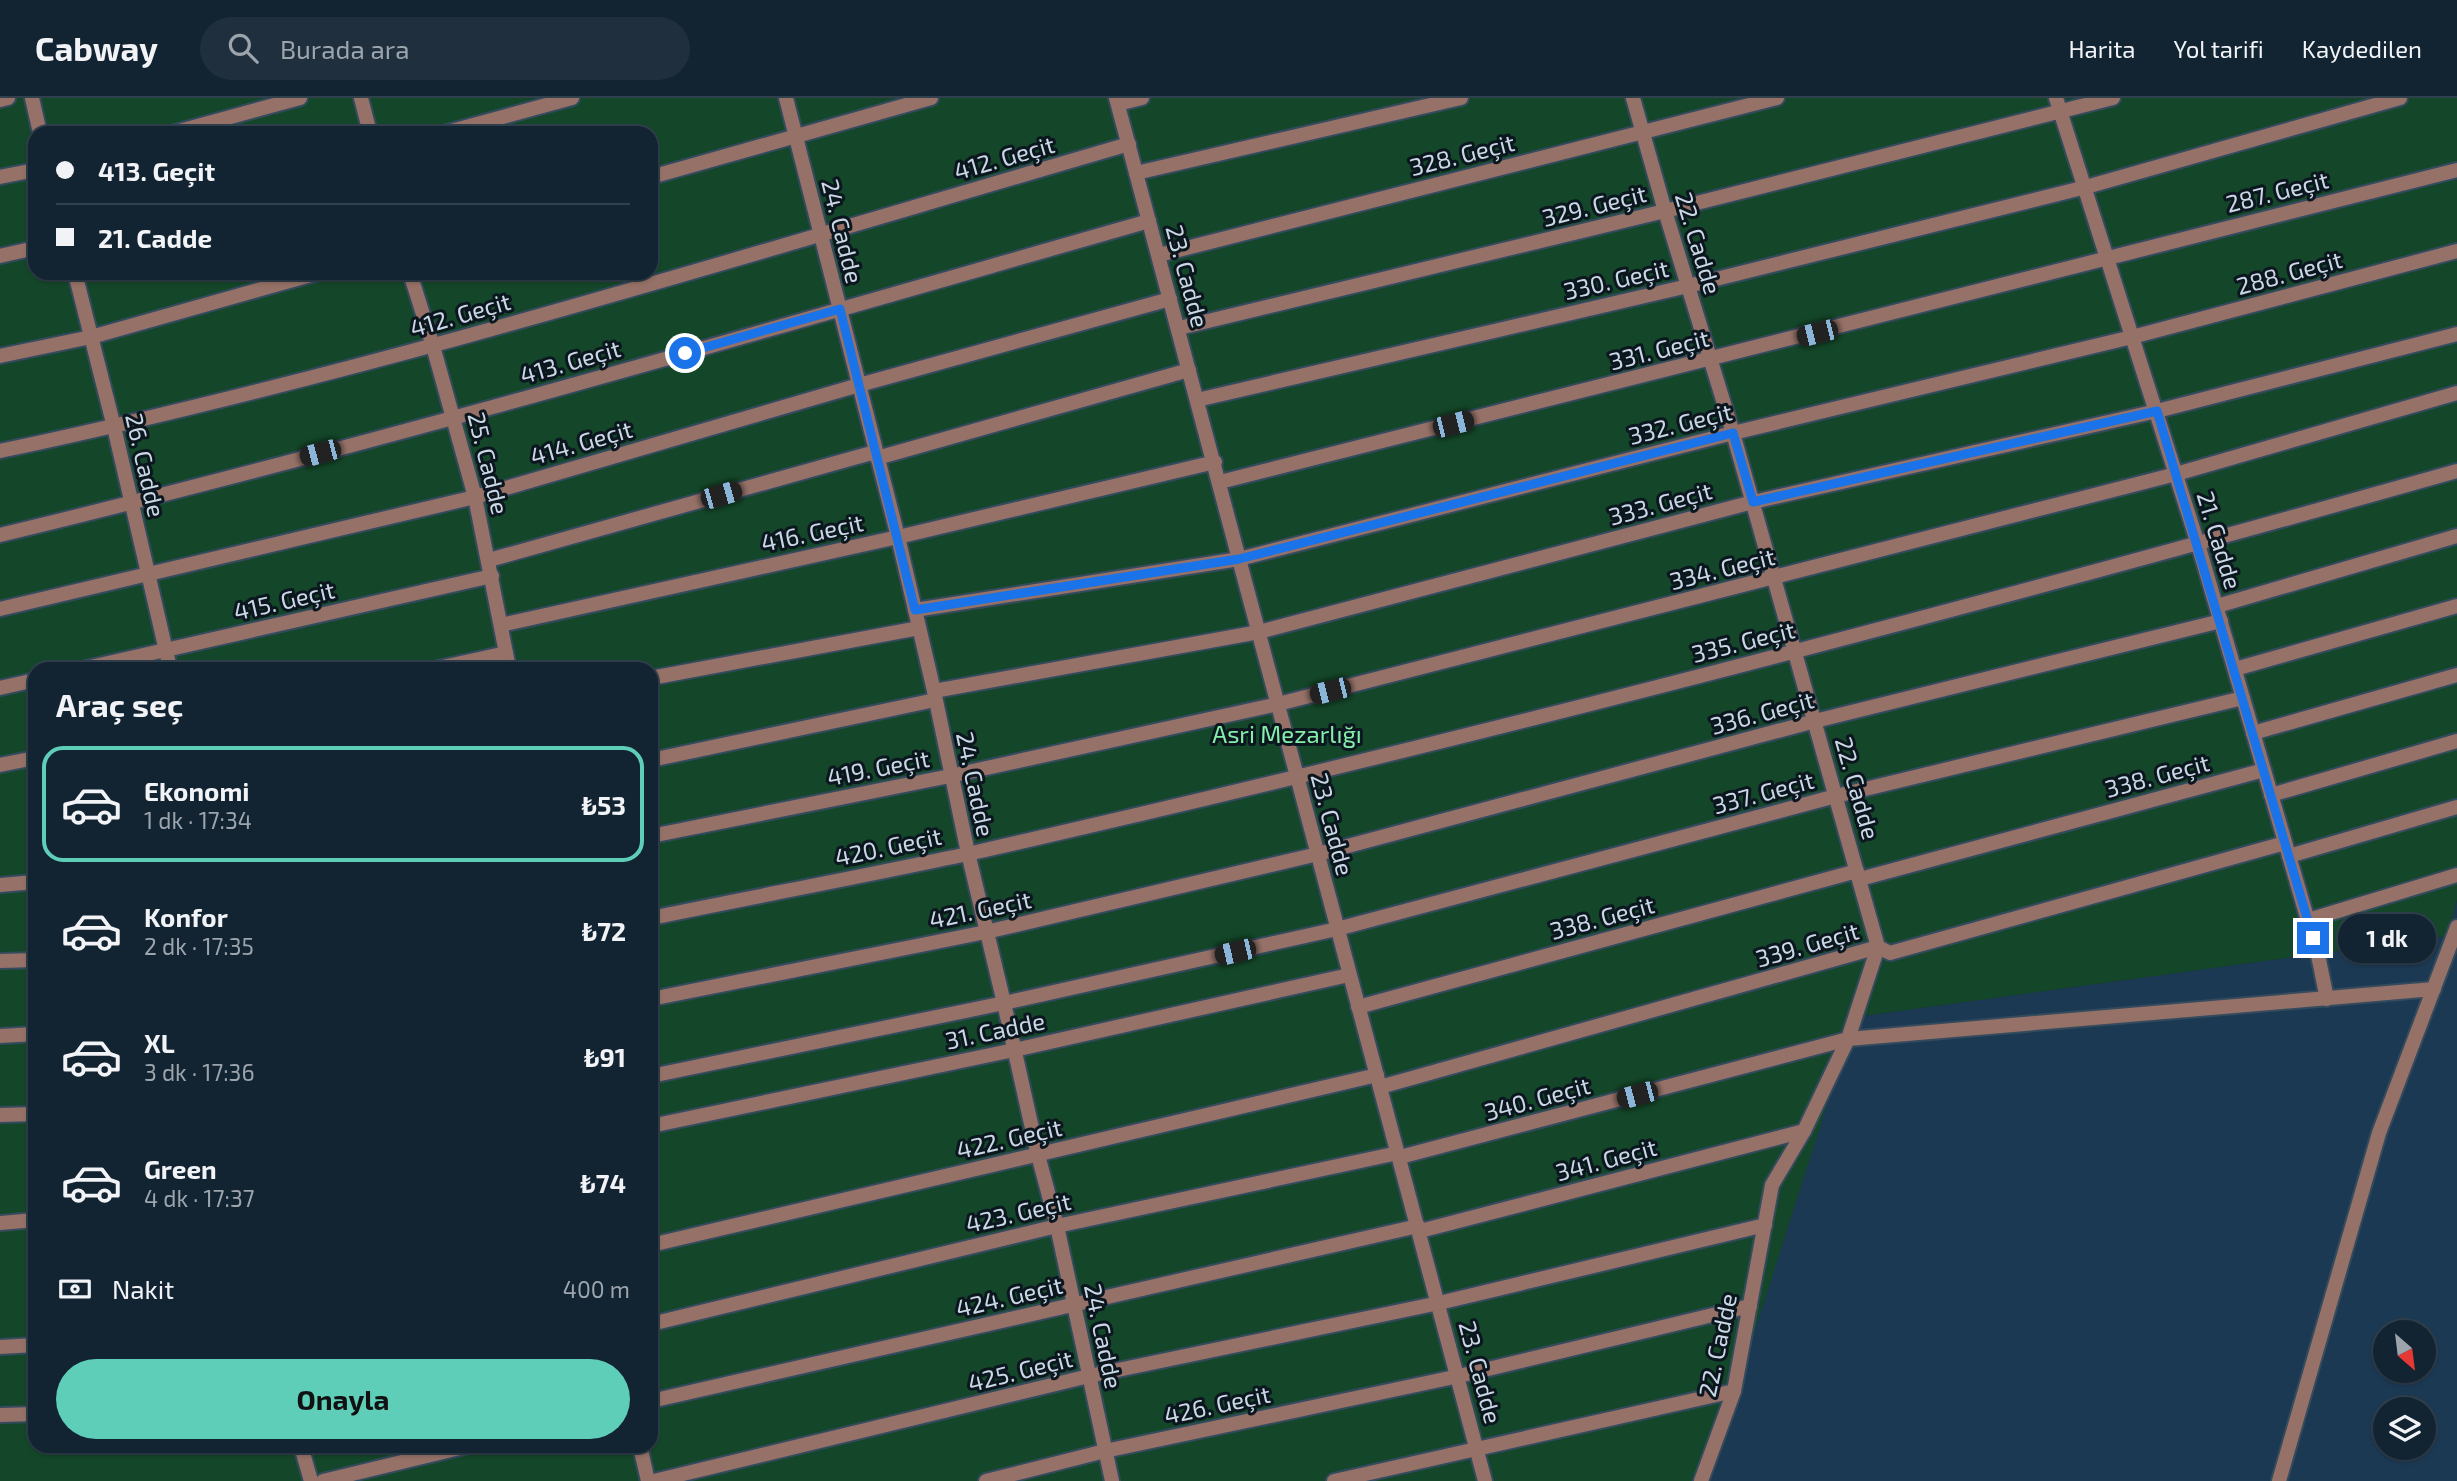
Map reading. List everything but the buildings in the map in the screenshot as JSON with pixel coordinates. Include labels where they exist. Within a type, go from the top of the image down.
[{"type":"street","points":[[0,100],[8,98]]},
{"type":"street","points":[[32,98],[38,126]]},
{"type":"street","points":[[198,126],[300,98]]},
{"type":"street","points":[[361,98],[368,126]]},
{"type":"street","points":[[470,126],[572,98]]},
{"type":"street","name":"24. Cadde","points":[[786,98],[898,537],[935,696],[950,776],[1057,1226],[1112,1481]]},
{"type":"street","points":[[658,175],[931,98]]},
{"type":"street","points":[[1117,101],[1142,98]]},
{"type":"street","points":[[1136,173],[1461,98]]},
{"type":"street","name":"22. Cadde","points":[[1633,98],[1775,578],[1878,947],[1848,1039],[1804,1131],[1772,1185],[1734,1391],[1701,1481]]},
{"type":"street","name":"328. Geçit","points":[[1159,255],[1777,98]]},
{"type":"street","name":"21. Cadde","points":[[2056,98],[2217,606],[2308,920],[2327,999]]},
{"type":"street","name":"329. Geçit","points":[[1179,328],[1665,211],[2113,98]]},
{"type":"street","name":"330. Geçit","points":[[1197,400],[1688,286],[2086,187],[2400,98]]},
{"type":"street","name":"23. Cadde","points":[[1117,101],[1485,1481]]},
{"type":"street","name":"412. Geçit","points":[[0,451],[114,427],[433,346],[1129,144]]},
{"type":"street","name":"287. Geçit","points":[[2108,259],[2287,211],[2457,170]]},
{"type":"street","points":[[0,177],[28,171]]},
{"type":"street","name":"413. Geçit","points":[[0,535],[454,418],[1149,221]]},
{"type":"street","points":[[0,256],[28,250]]},
{"type":"street","name":"288. Geçit","points":[[2132,337],[2457,251]]},
{"type":"street","name":"331. Geçit","points":[[1220,482],[2108,259]]},
{"type":"street","name":"26. Cadde","points":[[77,280],[169,662]]},
{"type":"street","points":[[0,356],[91,337],[293,280]]},
{"type":"street","name":"25. Cadde","points":[[412,280],[475,496],[508,662]]},
{"type":"street","name":"414. Geçit","points":[[0,609],[475,496],[1170,299]]},
{"type":"street","name":"333. Geçit","points":[[658,758],[935,696],[1259,632],[1753,502],[2157,411],[2457,334]]},
{"type":"street","name":"332. Geçit","points":[[915,610],[1239,559],[1733,433],[2132,337]]},
{"type":"street","points":[[489,560],[1189,370]]},
{"type":"street","name":"334. Geçit","points":[[1278,704],[2176,474],[2457,393]]},
{"type":"street","name":"416. Geçit","points":[[501,625],[898,537],[1215,462]]},
{"type":"street","name":"335. Geçit","points":[[1297,777],[1795,652],[2198,544],[2457,471]]},
{"type":"street","points":[[2217,606],[2457,536]]},
{"type":"street","name":"415. Geçit","points":[[113,662],[492,576]]},
{"type":"street","points":[[2235,668],[2457,606]]},
{"type":"street","name":"336. Geçit","points":[[1318,854],[1815,721],[2221,621]]},
{"type":"street","points":[[658,677],[919,628]]},
{"type":"street","points":[[465,662],[506,653]]},
{"type":"street","points":[[2253,733],[2457,675]]},
{"type":"street","points":[[0,688],[28,682]]},
{"type":"street","name":"337. Geçit","points":[[658,1075],[1004,1003],[1337,929],[1836,796],[2243,698]]},
{"type":"street","name":"419. Geçit","points":[[658,835],[950,776],[1278,704]]},
{"type":"street","points":[[2271,795],[2457,741]]},
{"type":"street","points":[[0,765],[28,759]]},
{"type":"street","name":"338. Geçit","points":[[1358,1007],[2264,770]]},
{"type":"street","name":"420. Geçit","points":[[658,917],[968,853],[1297,777]]},
{"type":"street","name":"339. Geçit","points":[[1378,1081],[1878,947],[1890,953],[2457,807]]},
{"type":"street","name":"421. Geçit","points":[[658,998],[986,932],[1318,854]]},
{"type":"street","points":[[2308,920],[2457,874]]},
{"type":"street","points":[[0,884],[28,882]]},
{"type":"street","points":[[2279,1481],[2379,1133],[2457,927]]},
{"type":"street","points":[[0,961],[28,960]]},
{"type":"street","name":"31. Cadde","points":[[658,1125],[1349,975]]},
{"type":"street","name":"340. Geçit","points":[[1399,1155],[1848,1039],[2434,989]]},
{"type":"street","points":[[0,1036],[28,1034]]},
{"type":"street","name":"422. Geçit","points":[[658,1243],[1038,1155],[1378,1081]]},
{"type":"street","points":[[0,1115],[28,1114]]},
{"type":"street","name":"341. Geçit","points":[[1419,1229],[1804,1131]]},
{"type":"street","name":"423. Geçit","points":[[658,1322],[1057,1226],[1399,1155]]},
{"type":"street","points":[[0,1223],[28,1221]]},
{"type":"street","name":"425. Geçit","points":[[654,1481],[1089,1376],[1439,1303],[1765,1225]]},
{"type":"street","name":"424. Geçit","points":[[658,1399],[1419,1229]]},
{"type":"street","name":"426. Geçit","points":[[986,1481],[1105,1451],[1459,1376],[1750,1306]]},
{"type":"street","points":[[0,1347],[28,1345]]},
{"type":"street","points":[[1334,1481],[1734,1391]]},
{"type":"street","points":[[0,1415],[28,1414]]},
{"type":"street","points":[[303,1453],[311,1481]]},
{"type":"street","points":[[323,1481],[439,1453]]},
{"type":"street","points":[[641,1453],[648,1481]]},
{"type":"shaded area","points":[[2457,900],[2457,1481],[1697,1481],[1855,1017],[2447,936]]},
{"type":"green space","name":"Asri Mezarlığı","points":[[0,98],[2457,98],[2457,900],[2447,936],[1855,1017],[1735,1393],[1703,1481],[0,1481]]},
{"type":"route","points":[[685,353],[840,309],[915,610],[1239,559],[1733,433],[1753,502],[2157,411],[2217,606],[2313,938]]}]
